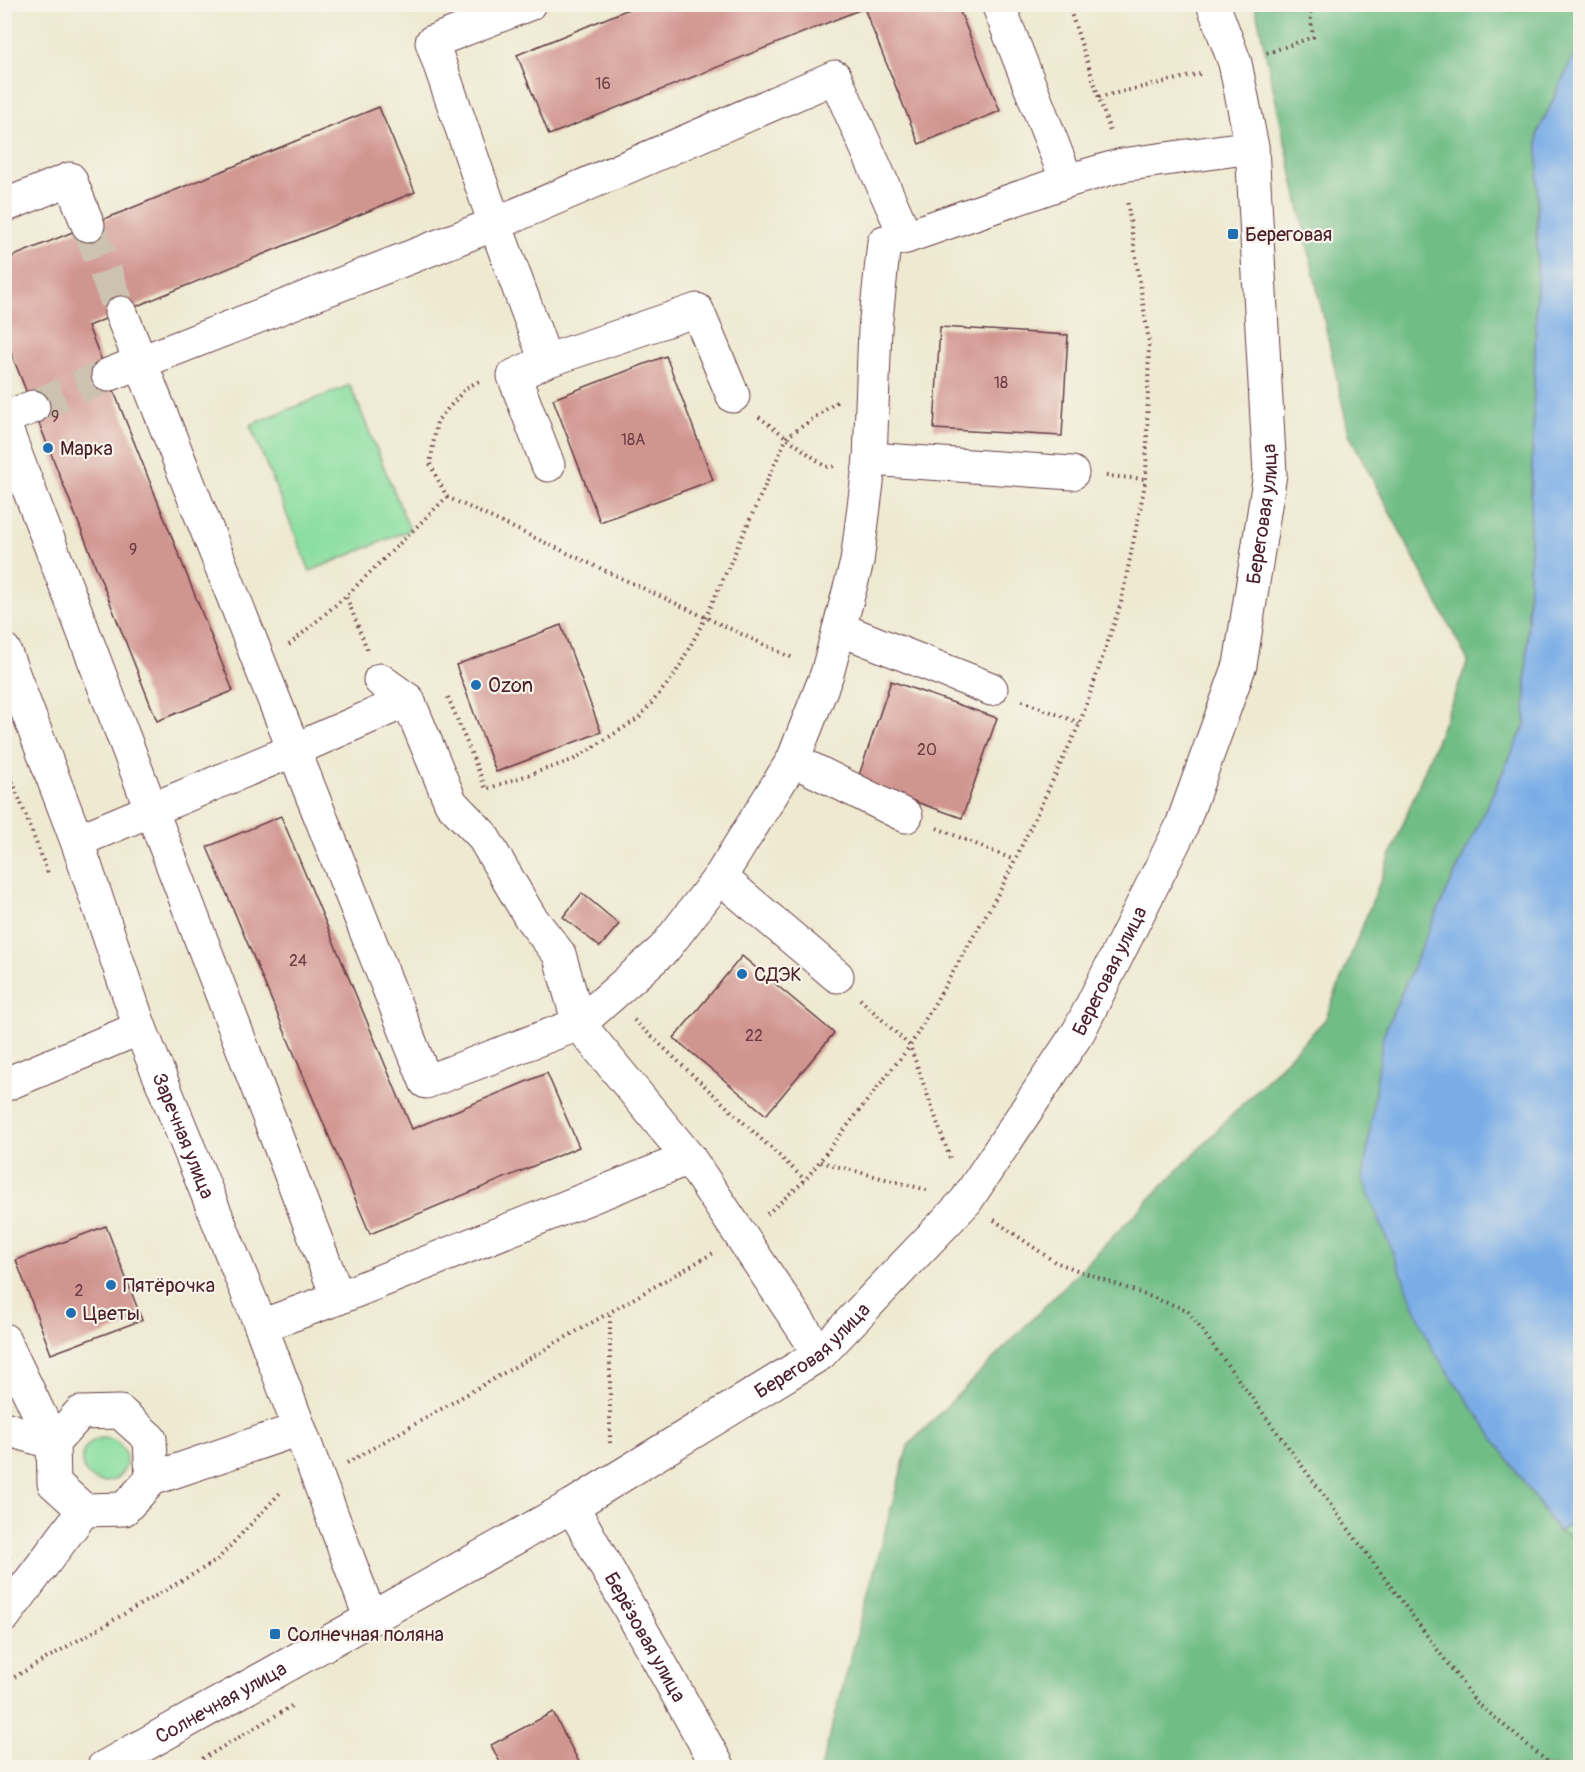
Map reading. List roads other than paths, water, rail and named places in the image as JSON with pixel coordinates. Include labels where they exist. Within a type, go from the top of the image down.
[{"type":"street","points":[[529,4],[432,42],[495,224],[546,361]]},
{"type":"street","points":[[998,4],[1067,181]]},
{"type":"street","name":"Береговая улица","points":[[370,1617],[572,1506],[820,1354],[966,1201],[1079,1031],[1181,828],[1240,665],[1270,474],[1252,147],[1221,68],[1213,4]]},
{"type":"street","points":[[108,375],[495,224],[834,77],[906,237]]},
{"type":"street","points":[[121,313],[426,1082],[579,1024],[664,949],[720,877],[793,760],[828,674],[857,562],[870,459],[875,329],[884,242],[906,237],[1067,181],[1122,165],[1252,147]]},
{"type":"street","points":[[4,206],[70,179],[88,225]]},
{"type":"street","points":[[548,465],[514,376],[546,361],[697,310],[733,396]]},
{"type":"street","points":[[4,424],[338,1298]]},
{"type":"street","points":[[870,459],[1072,474]]},
{"type":"street","points":[[840,629],[991,689]]},
{"type":"street","name":"Заречная улица","points":[[4,650],[77,841],[140,1028],[261,1326],[370,1617]]},
{"type":"street","points":[[380,680],[408,700],[451,803],[483,835],[530,917],[559,954],[579,1024],[689,1158],[820,1354]]},
{"type":"street","points":[[77,841],[408,700]]},
{"type":"street","points":[[793,760],[906,816]]},
{"type":"street","points":[[720,877],[837,976]]},
{"type":"street","points":[[4,1085],[140,1028]]},
{"type":"street","points":[[261,1326],[338,1298],[689,1158]]},
{"type":"street","points":[[4,1340],[53,1443],[54,1483],[84,1510],[124,1509],[152,1479],[299,1429]]},
{"type":"street","points":[[53,1443],[80,1413],[120,1412],[150,1439],[152,1479]]},
{"type":"street","points":[[4,1428],[53,1443]]},
{"type":"street","name":"Берёзовая улица","points":[[572,1506],[719,1767]]},
{"type":"street","points":[[4,1616],[84,1510]]},
{"type":"street","name":"Солнечная улица","points":[[103,1767],[370,1617]]},
{"type":"water","points":[[1580,42],[1580,1519],[1558,1532],[1431,1347],[1363,1180],[1383,1036],[1432,923],[1525,725],[1537,276],[1538,133]]},
{"type":"tunnel","points":[[88,225],[121,313]]},
{"type":"tunnel","points":[[33,407],[108,375]]},
{"type":"place","name":"Береговая","points":[[1233,234]]},
{"type":"place","name":"Марка","points":[[48,448]]},
{"type":"place","name":"Ozon","points":[[476,685]]},
{"type":"place","name":"СДЭК","points":[[742,974]]},
{"type":"place","name":"Пятёрочка","points":[[111,1285]]},
{"type":"place","name":"Цветы","points":[[71,1313]]},
{"type":"place","name":"Солнечная поляна","points":[[275,1634]]}]
